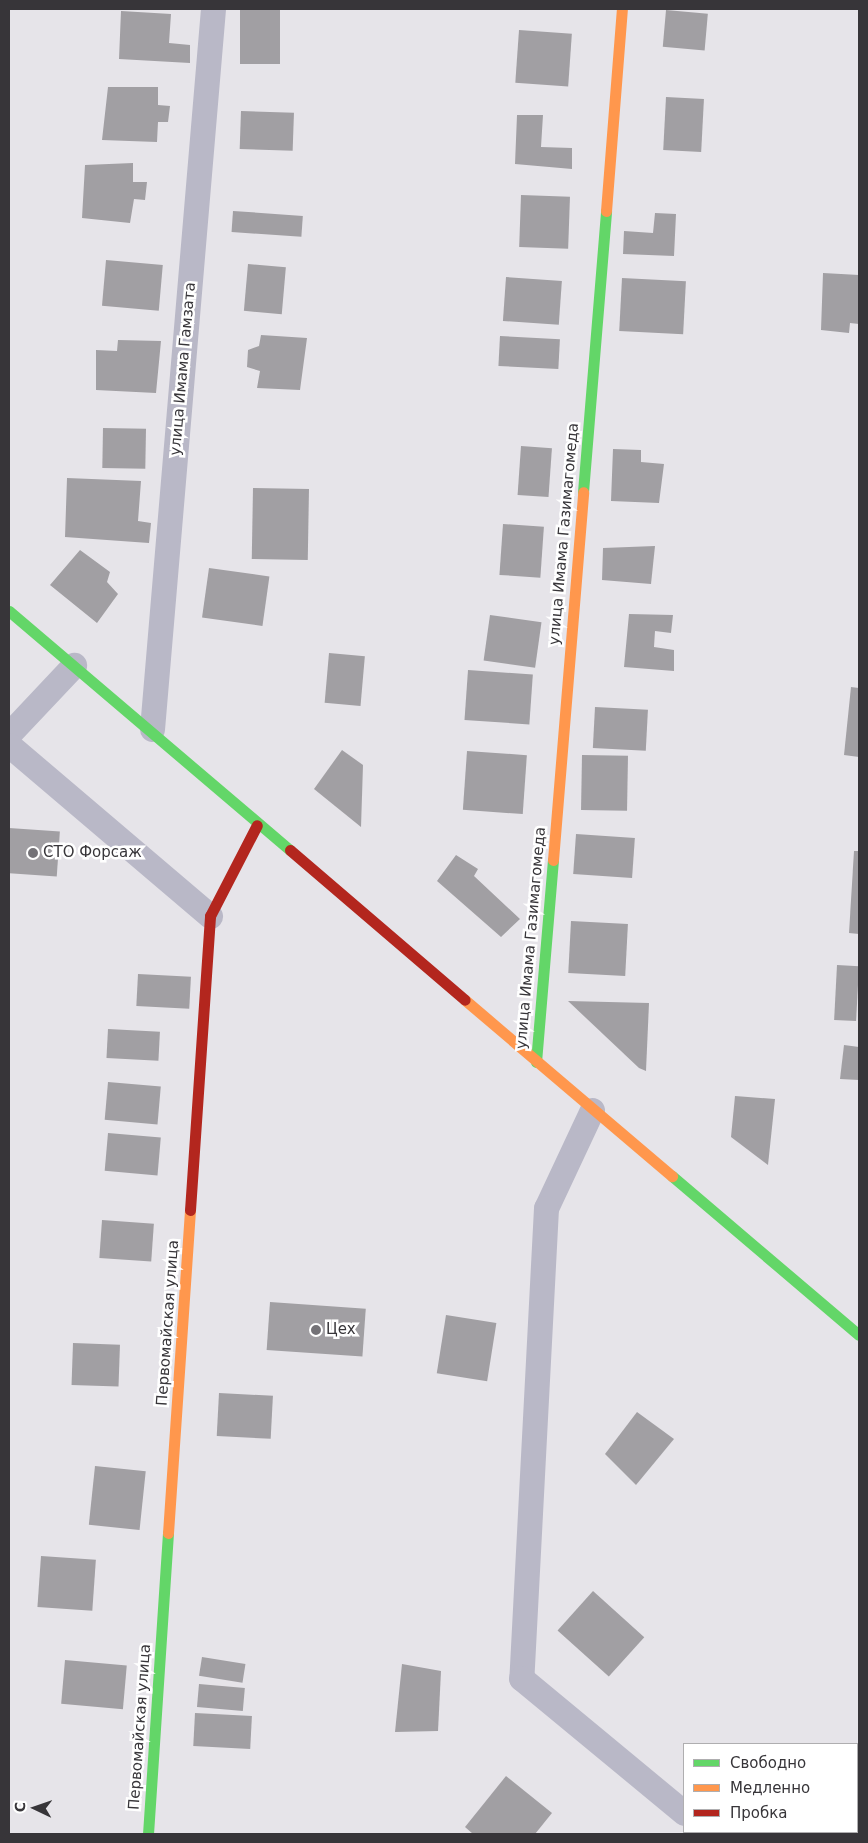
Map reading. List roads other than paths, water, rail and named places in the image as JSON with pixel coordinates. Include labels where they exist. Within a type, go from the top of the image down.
[{"type":"street","name":"улица Имама Гамзата","points":[[152,729],[213,9]]},
{"type":"street","name":"улица Имама Газимагомеда","points":[[536,1062],[622,9]]},
{"type":"street","points":[[9,611],[152,729],[257,825],[859,1335]]},
{"type":"street","points":[[9,734],[74,665]]},
{"type":"street","points":[[9,745],[210,916]]},
{"type":"street","name":"Первомайская улица","points":[[148,1834],[210,916],[257,825]]},
{"type":"street","points":[[592,1110],[546,1208],[521,1678],[683,1811]]},
{"type":"place","name":"СТО Форсаж","points":[[33,853]]},
{"type":"place","name":"Цех","points":[[316,1330]]}]
